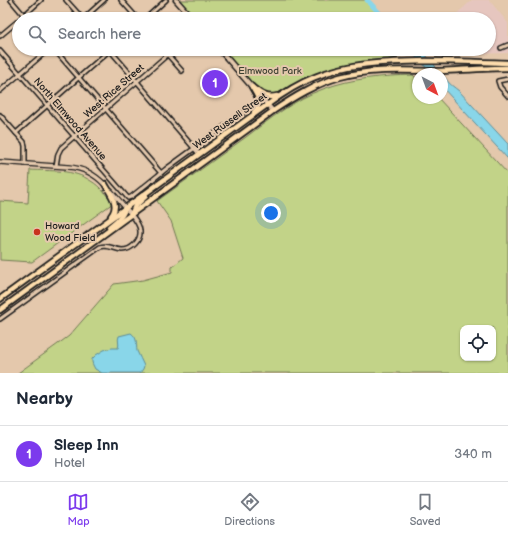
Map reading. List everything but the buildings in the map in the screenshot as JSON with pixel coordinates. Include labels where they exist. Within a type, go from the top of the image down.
[{"type":"highway","name":"West Russell Street","points":[[0,299],[240,124],[288,91],[314,77],[338,69],[366,64],[402,61],[508,62]]},
{"type":"highway","name":"West Russell Street","points":[[0,310],[272,111],[303,92],[340,77],[380,71],[451,71],[508,68]]},
{"type":"highway","points":[[252,87],[262,94],[270,97],[288,91]]},
{"type":"highway","points":[[240,124],[259,106],[259,100],[252,87]]},
{"type":"highway","points":[[97,228],[111,216],[115,208],[113,198],[105,184]]},
{"type":"highway","points":[[131,214],[135,206],[158,184]]},
{"type":"highway","points":[[93,242],[122,215],[125,208]]},
{"type":"main road","points":[[176,0],[187,12]]},
{"type":"main road","points":[[225,56],[272,111]]},
{"type":"street","points":[[11,0],[21,12]]},
{"type":"street","points":[[27,12],[41,0]]},
{"type":"street","points":[[66,0],[77,12]]},
{"type":"street","points":[[91,12],[104,0]]},
{"type":"street","points":[[121,0],[132,12]]},
{"type":"street","points":[[153,12],[166,0]]},
{"type":"street","points":[[0,36],[12,25]]},
{"type":"street","points":[[500,48],[508,45]]},
{"type":"street","name":"North Elmwood Avenue","points":[[0,51],[128,198]]},
{"type":"street","points":[[0,91],[41,56]]},
{"type":"street","points":[[60,56],[161,173]]},
{"type":"street","points":[[16,133],[103,56]]},
{"type":"street","points":[[116,56],[199,154]]},
{"type":"street","name":"West Rice Street","points":[[56,166],[60,150],[166,56]]},
{"type":"street","points":[[170,56],[182,71]]},
{"type":"street","points":[[508,79],[498,81],[500,88],[508,96]]},
{"type":"street","name":"West Russell Street","points":[[128,198],[247,110]]},
{"type":"street","points":[[0,115],[24,142],[25,164]]},
{"type":"street","points":[[0,162],[74,167],[84,170],[97,177],[105,184],[131,214],[138,224],[140,232],[139,240],[134,246],[124,250],[106,245],[100,247],[0,319]]},
{"type":"shaded area","points":[[472,0],[489,0],[508,23],[508,53],[496,53],[496,12],[459,12]]},
{"type":"green space","points":[[176,0],[367,0],[376,12],[187,12]]},
{"type":"green space","name":"Elmwood Park","points":[[225,56],[401,56],[374,63],[338,69],[268,97],[252,87]]},
{"type":"green space","points":[[412,75],[412,104],[444,104],[508,174],[508,373],[18,373],[69,336],[114,284],[143,280],[172,272],[172,267],[183,258],[171,221],[157,201],[303,98],[334,85],[379,77]]},
{"type":"green space","name":"Howard Wood Field","points":[[30,170],[62,171],[77,174],[97,185],[113,203],[32,262],[0,260],[0,201],[28,203]]},
{"type":"water","points":[[415,56],[427,56],[437,68],[426,68]]},
{"type":"water","points":[[448,82],[459,91],[508,144],[508,159],[448,94]]},
{"type":"water","points":[[131,333],[136,339],[137,351],[144,366],[140,373],[102,373],[95,369],[92,359],[96,355],[104,350],[118,348],[119,336]]},
{"type":"waterway","points":[[367,0],[378,12]]},
{"type":"place","name":"Sleep Inn","points":[[215,83]]},
{"type":"place","name":"Howard Wood Field","points":[[37,232]]}]
